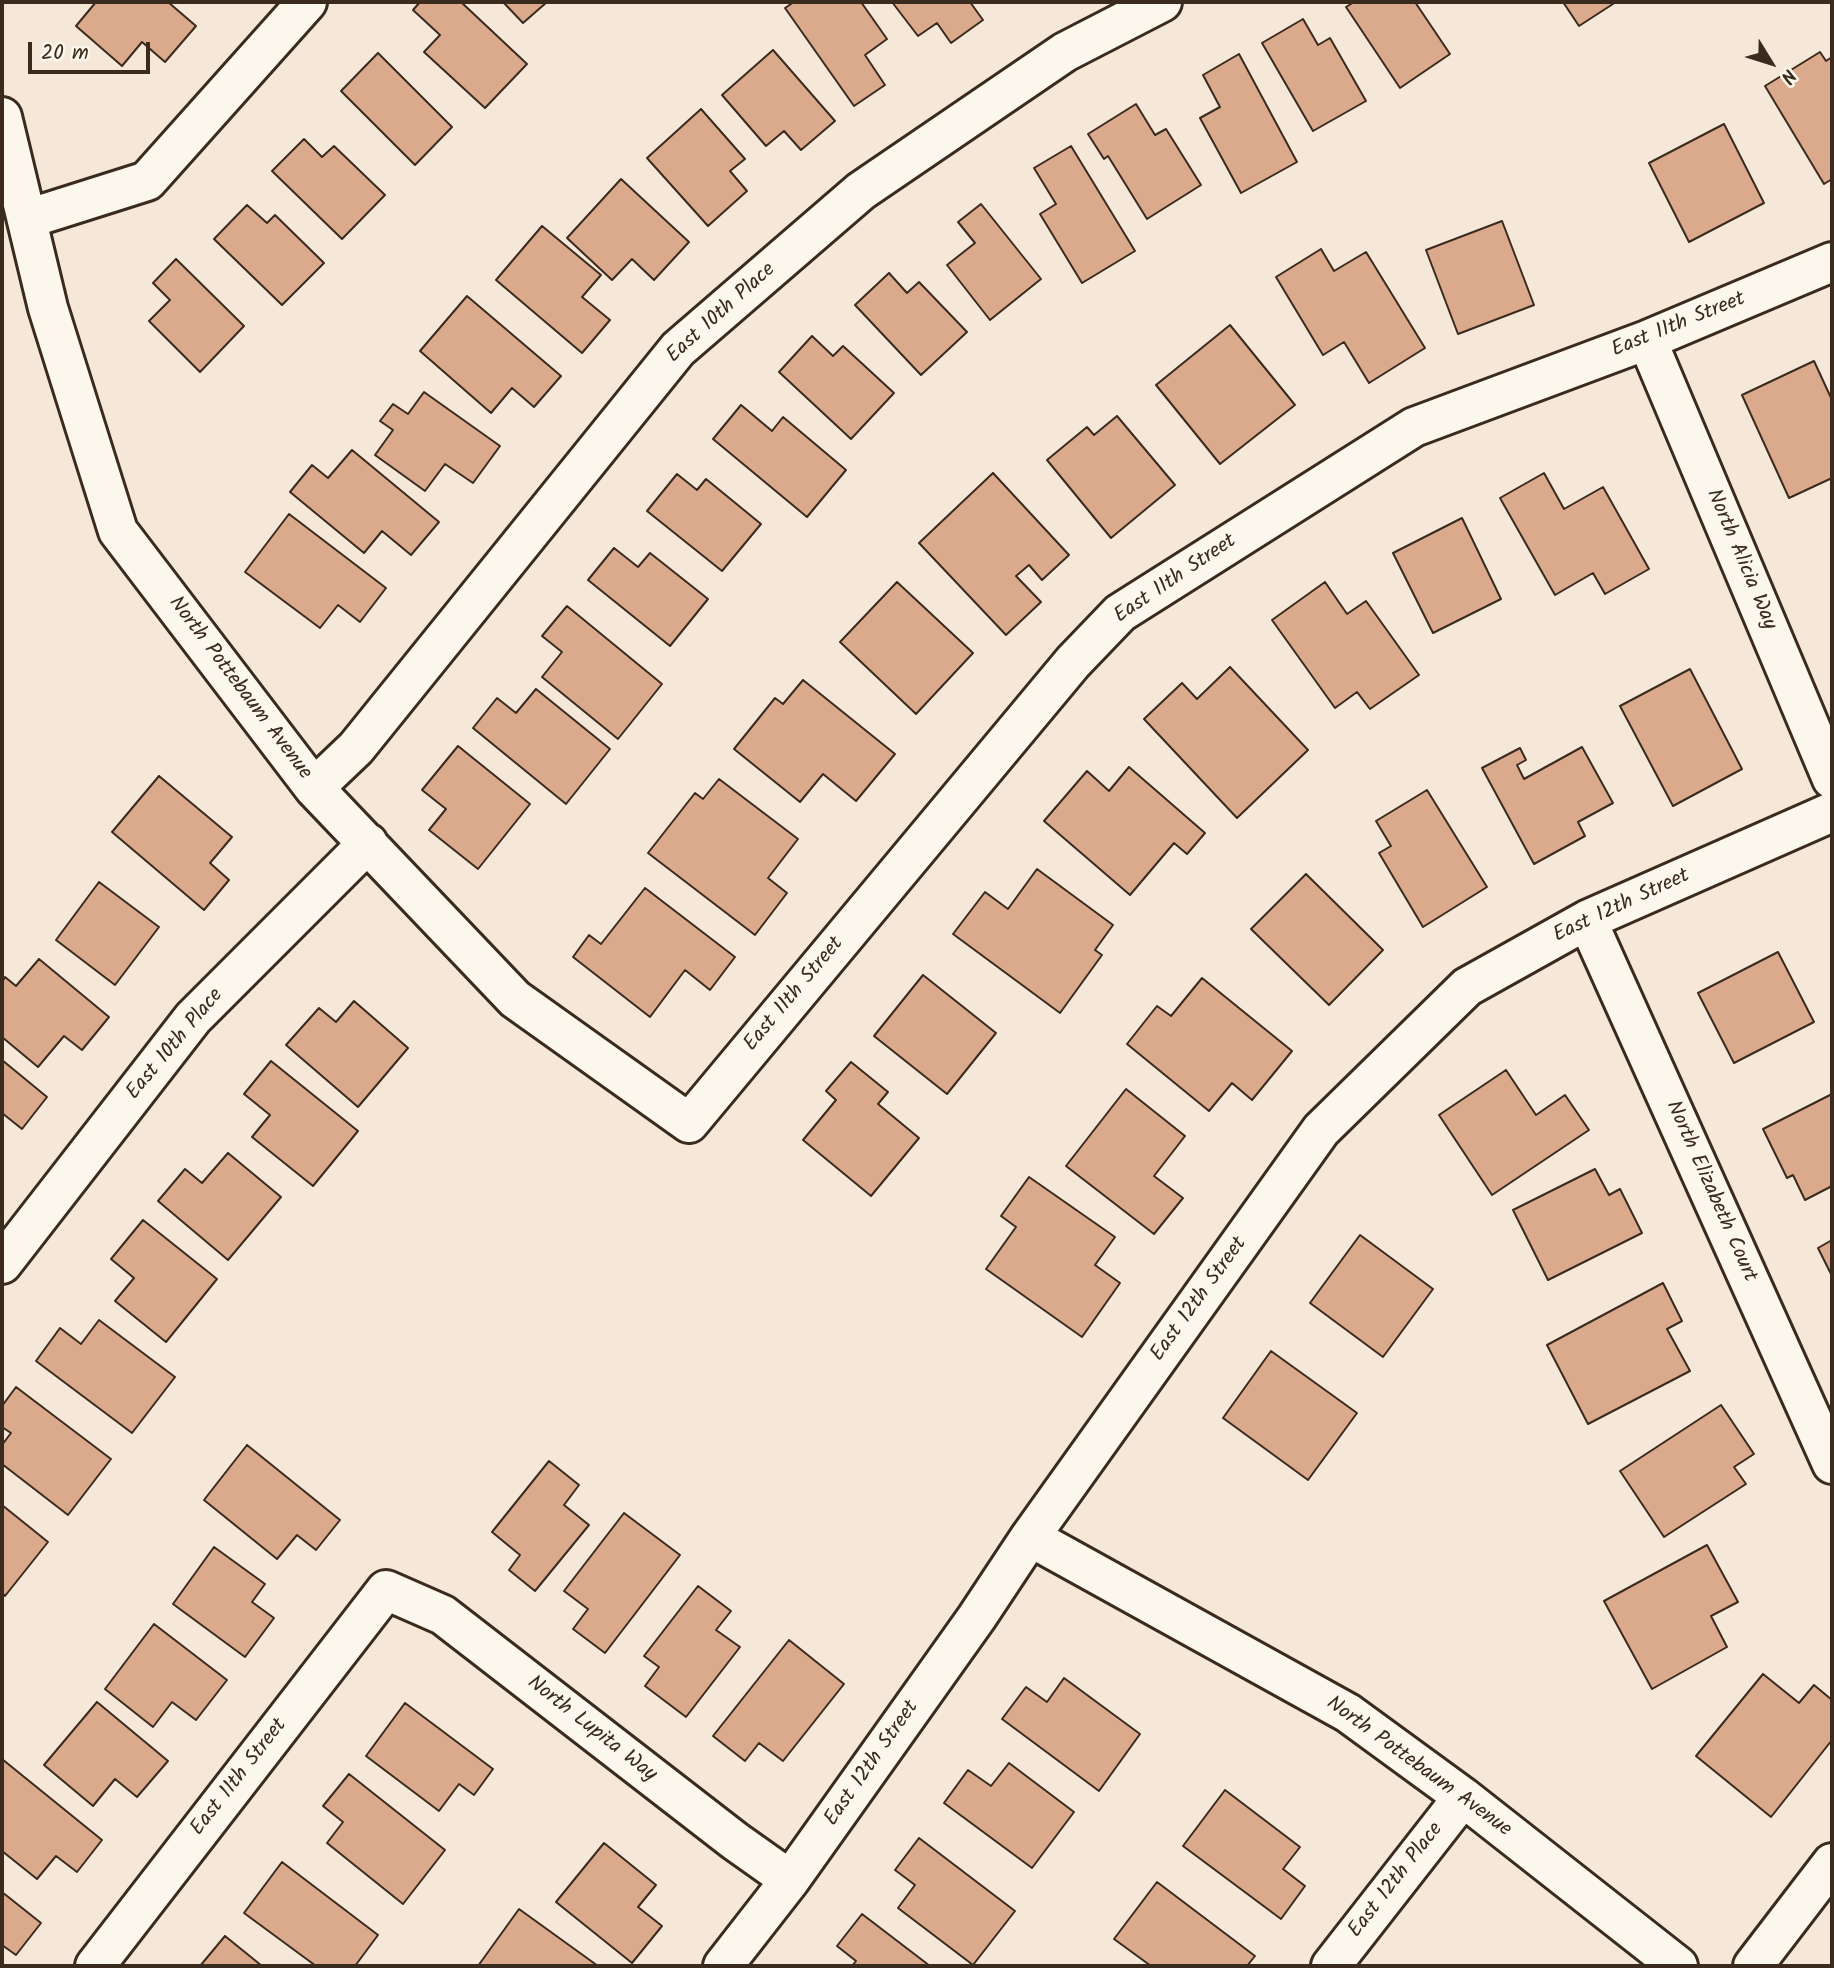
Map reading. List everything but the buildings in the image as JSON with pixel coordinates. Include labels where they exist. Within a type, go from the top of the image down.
[{"type":"street","points":[[27,219],[147,181],[307,2]]},
{"type":"street","name":"East 10th Place","points":[[314,788],[356,748],[678,349],[861,191],[1065,52],[1162,2]]},
{"type":"street","name":"North Pottebaum Avenue","points":[[2,117],[48,308],[118,531],[314,788],[516,999],[689,1123]]},
{"type":"street","name":"East 11th Street","points":[[689,1123],[1073,662],[1120,612],[1414,427],[1647,340],[1832,262]]},
{"type":"street","name":"North Alicia Way","points":[[1647,340],[1832,779]]},
{"type":"street","name":"East 12th Street","points":[[723,1966],[790,1880],[977,1617],[1030,1537],[1321,1130],[1466,987],[1587,920],[1832,812]]},
{"type":"street","name":"East 10th Place","points":[[2,1264],[193,1018],[368,842]]},
{"type":"street","name":"North Elizabeth Court","points":[[1587,920],[1832,1464]]},
{"type":"street","name":"North Pottebaum Avenue","points":[[1030,1537],[1348,1713],[1463,1797],[1678,1966]]},
{"type":"street","name":"East 11th Street","points":[[95,1966],[386,1590]]},
{"type":"street","name":"North Lupita Way","points":[[386,1590],[443,1615],[790,1880]]},
{"type":"street","name":"East 12th Place","points":[[1331,1966],[1463,1797]]},
{"type":"street","points":[[1753,1966],[1832,1863]]}]
